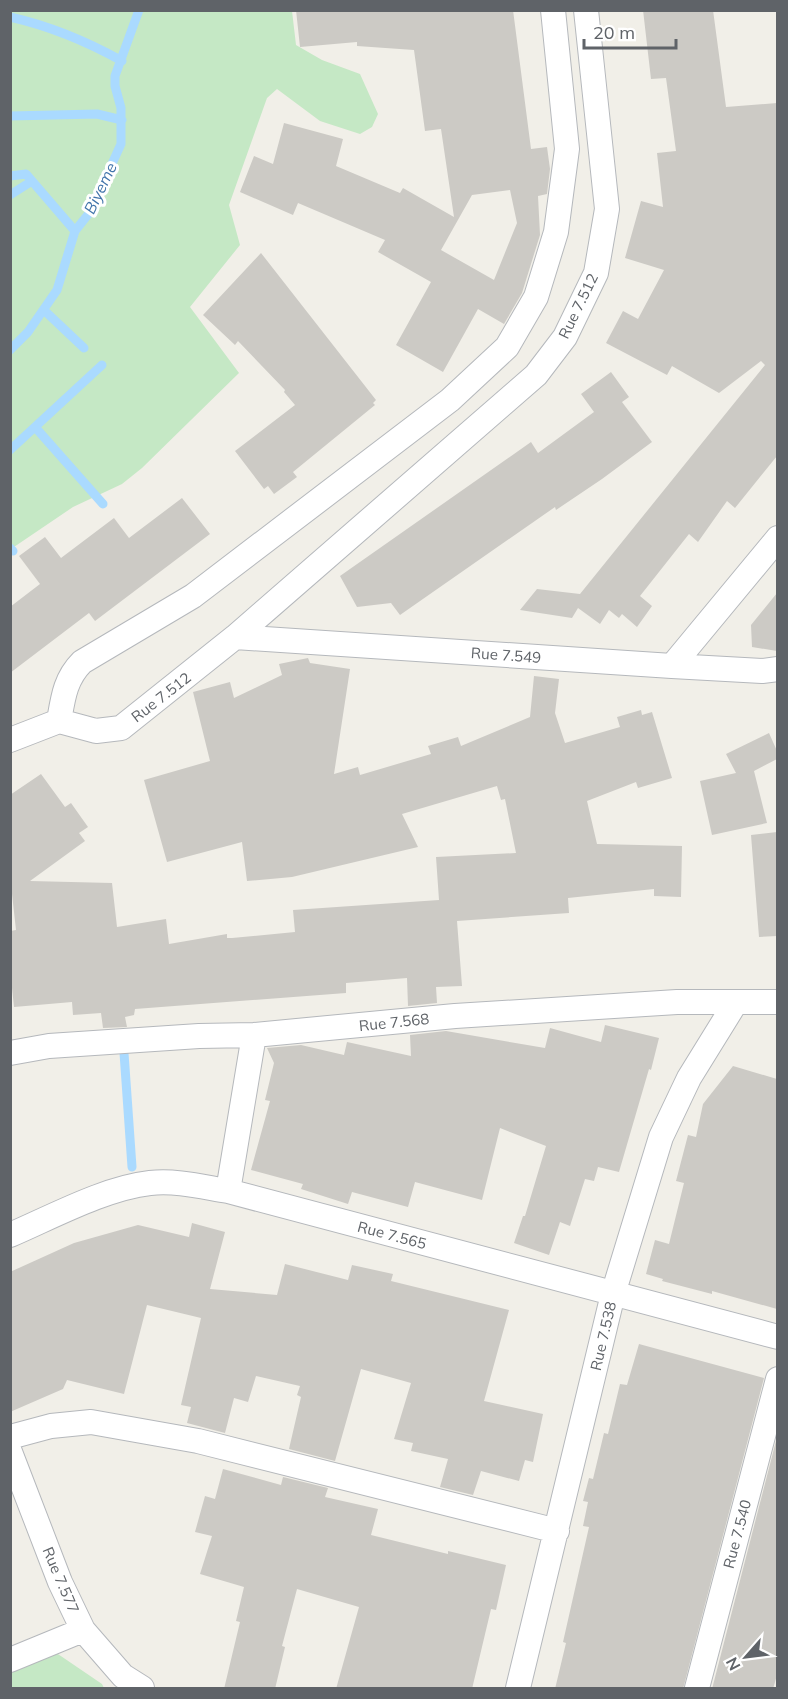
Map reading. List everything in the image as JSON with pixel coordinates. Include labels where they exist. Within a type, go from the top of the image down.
[{"type":"street","points":[[10,740],[59,721],[65,690],[72,672],[82,663],[193,596],[450,400],[507,347],[536,297],[556,232],[567,149],[553,10]]},
{"type":"street","name":"Rue 7.512","points":[[59,721],[96,730],[121,728],[235,638],[536,375],[565,337],[596,273],[607,209],[586,10]]},
{"type":"street","points":[[672,666],[777,538]]},
{"type":"street","name":"Rue 7.549","points":[[235,638],[672,666],[777,669]]},
{"type":"street","name":"Rue 7.568","points":[[10,1053],[49,1046],[198,1036],[254,1035],[455,1016],[677,1002],[777,1002]]},
{"type":"street","name":"Rue 7.538","points":[[518,1689],[613,1294],[661,1137],[689,1078],[736,1002]]},
{"type":"street","points":[[228,1191],[254,1035]]},
{"type":"street","name":"Rue 7.565","points":[[10,1234],[110,1192],[149,1183],[176,1182],[228,1191],[777,1337]]},
{"type":"street","name":"Rue 7.540","points":[[697,1689],[777,1379]]},
{"type":"street","points":[[10,1437],[51,1426],[91,1422],[139,1430],[198,1441],[557,1531]]},
{"type":"street","name":"Rue 7.577","points":[[10,1452],[60,1582],[83,1630],[123,1676],[142,1689]]},
{"type":"street","points":[[10,1660],[83,1630]]},
{"type":"green space","points":[[11,10],[292,11],[296,45],[322,60],[360,74],[378,114],[372,127],[360,134],[320,121],[277,89],[267,98],[229,205],[240,245],[190,307],[239,373],[142,468],[122,484],[73,507],[11,549]]},
{"type":"green space","points":[[52,1650],[102,1684],[104,1688],[11,1688],[11,1673]]},
{"type":"building","points":[[296,10],[513,10],[531,149],[547,147],[550,169],[547,194],[538,196],[540,235],[522,293],[504,324],[478,309],[443,372],[396,345],[431,282],[378,252],[385,240],[298,203],[293,215],[240,192],[254,156],[273,164],[284,123],[343,139],[336,166],[400,193],[403,188],[454,217],[441,129],[425,131],[414,50],[357,46],[357,42],[300,47]],"holes":[[[510,190],[517,223],[494,280],[441,250],[472,195]]]},
{"type":"building","points":[[643,10],[713,10],[726,107],[777,103],[777,456],[735,508],[727,501],[698,542],[689,534],[640,596],[652,606],[637,627],[622,614],[619,618],[609,610],[600,624],[578,608],[572,618],[520,610],[537,589],[580,594],[765,365],[761,361],[719,393],[672,366],[667,375],[606,343],[623,311],[638,319],[664,270],[625,258],[641,201],[663,207],[657,153],[676,151],[666,78],[651,79]]},
{"type":"building","points":[[261,253],[376,400],[373,403],[375,405],[293,472],[297,477],[274,494],[268,486],[264,489],[235,451],[295,405],[284,392],[285,390],[238,341],[235,345],[203,315]]},
{"type":"building","points":[[611,372],[629,397],[622,402],[652,442],[602,479],[556,510],[555,507],[400,615],[391,603],[357,607],[340,576],[531,442],[538,453],[594,412],[581,394]]},
{"type":"building","points":[[182,498],[210,534],[95,621],[89,613],[10,673],[10,607],[40,584],[19,556],[45,537],[61,558],[114,518],[129,538]]},
{"type":"building","points":[[777,593],[777,651],[752,647],[751,625]]},
{"type":"building","points":[[308,658],[310,663],[350,669],[334,774],[358,767],[360,775],[431,754],[428,746],[458,737],[461,746],[530,717],[534,676],[559,679],[555,713],[565,743],[620,727],[617,717],[641,710],[642,715],[652,712],[672,778],[638,788],[636,782],[587,801],[597,844],[682,846],[681,897],[654,896],[654,889],[568,898],[569,913],[457,921],[462,986],[436,987],[437,1003],[408,1006],[407,978],[346,983],[346,993],[135,1009],[134,1015],[125,1017],[127,1027],[103,1028],[101,1013],[73,1015],[72,1002],[14,1007],[10,969],[10,931],[16,930],[12,894],[10,895],[10,795],[41,774],[65,807],[71,803],[88,827],[79,833],[85,841],[30,881],[112,883],[117,927],[166,919],[169,944],[227,934],[227,938],[232,938],[295,932],[293,910],[439,900],[436,857],[516,853],[505,799],[501,800],[497,786],[402,814],[418,847],[292,877],[247,881],[242,842],[167,862],[144,780],[210,761],[193,692],[230,682],[234,698],[282,675],[279,664]]},
{"type":"building","points":[[769,733],[777,751],[777,759],[754,771],[767,823],[712,835],[700,781],[736,773],[726,754]]},
{"type":"building","points":[[777,832],[777,936],[759,937],[751,835]]},
{"type":"building","points":[[605,1025],[659,1038],[619,1172],[598,1167],[594,1181],[585,1179],[570,1226],[560,1222],[549,1255],[514,1243],[523,1216],[525,1216],[546,1146],[500,1128],[482,1200],[415,1182],[408,1207],[352,1192],[348,1204],[301,1189],[303,1184],[251,1170],[270,1101],[265,1100],[274,1063],[267,1048],[301,1045],[344,1055],[347,1042],[411,1056],[410,1035],[446,1031],[545,1048],[550,1028],[601,1042]]},
{"type":"building","points":[[733,1066],[777,1079],[777,1309],[712,1291],[712,1294],[662,1281],[663,1279],[646,1274],[655,1240],[669,1244],[684,1183],[676,1181],[688,1135],[696,1137],[703,1104]]},
{"type":"building","points":[[192,1223],[225,1232],[210,1289],[277,1295],[285,1264],[348,1280],[352,1265],[393,1274],[391,1281],[509,1310],[484,1401],[543,1414],[533,1462],[525,1460],[519,1481],[481,1471],[473,1495],[440,1487],[448,1459],[411,1451],[413,1443],[394,1439],[411,1383],[361,1369],[335,1461],[289,1449],[301,1397],[297,1395],[300,1386],[256,1376],[248,1402],[234,1398],[225,1433],[187,1423],[191,1407],[181,1405],[201,1318],[147,1305],[124,1394],[67,1380],[63,1389],[10,1412],[10,1272],[74,1243],[138,1225],[189,1237]]},
{"type":"building","points":[[639,1344],[764,1378],[683,1689],[555,1689],[566,1643],[563,1642],[589,1527],[583,1526],[588,1502],[583,1501],[589,1478],[593,1479],[604,1433],[608,1434],[620,1384],[627,1385]]},
{"type":"building","points":[[777,1437],[777,1675],[773,1689],[712,1689]]},
{"type":"building","points":[[223,1469],[281,1485],[283,1477],[328,1488],[325,1497],[378,1509],[371,1535],[448,1554],[448,1551],[506,1565],[496,1610],[491,1609],[472,1689],[336,1689],[359,1607],[297,1589],[282,1646],[285,1647],[275,1689],[224,1689],[240,1622],[236,1621],[244,1587],[200,1574],[212,1536],[195,1532],[205,1496],[215,1499]]},
{"type":"waterway","name":"Biyeme","points":[[10,350],[28,332],[57,290],[75,231],[90,212],[121,144],[121,108],[115,86],[115,76],[139,10]]},
{"type":"waterway","points":[[10,17],[68,35],[122,61]]},
{"type":"waterway","points":[[10,116],[97,114],[122,120]]},
{"type":"waterway","points":[[10,176],[26,174],[75,231]]},
{"type":"waterway","points":[[10,195],[32,181]]},
{"type":"waterway","points":[[47,313],[84,348]]},
{"type":"waterway","points":[[10,450],[102,365]]},
{"type":"waterway","points":[[35,427],[103,504]]},
{"type":"waterway","points":[[10,548],[13,551]]},
{"type":"waterway","points":[[124,1053],[132,1167]]}]
